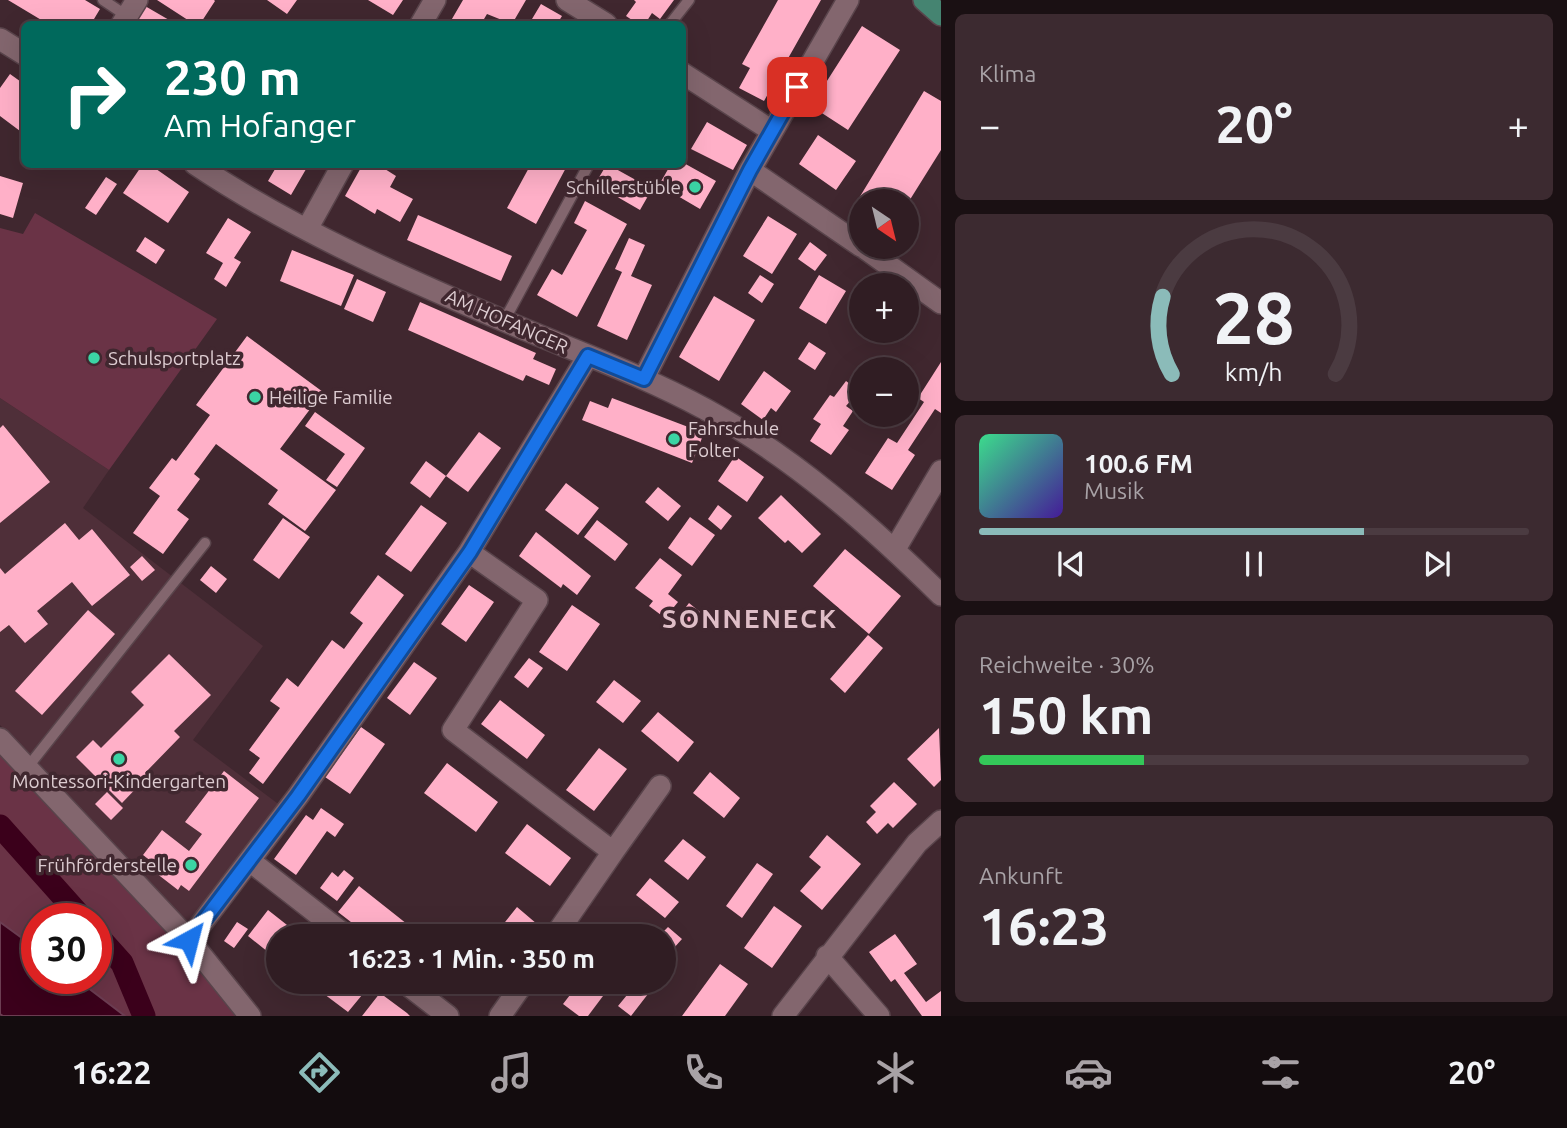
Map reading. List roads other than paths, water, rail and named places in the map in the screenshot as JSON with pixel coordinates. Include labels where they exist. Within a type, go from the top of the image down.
[{"type":"main road","points":[[924,0],[940,15]]},
{"type":"street","points":[[424,21],[435,0]]},
{"type":"street","points":[[567,0],[601,21]]},
{"type":"street","points":[[644,379],[750,170],[848,0]]},
{"type":"street","points":[[0,39],[21,52]]},
{"type":"street","points":[[686,76],[772,131]]},
{"type":"street","name":"AM HOFANGER","points":[[202,168],[307,229],[504,321],[644,379],[705,409],[788,461],[894,549],[940,595]]},
{"type":"street","points":[[307,229],[341,168]]},
{"type":"street","points":[[750,170],[849,237]]},
{"type":"street","points":[[880,259],[940,303]]},
{"type":"street","points":[[189,940],[250,861],[470,552],[588,356]]},
{"type":"street","points":[[894,549],[940,471]]},
{"type":"street","points":[[470,552],[537,600],[453,730],[613,852]]},
{"type":"street","points":[[0,739],[189,940],[250,1016]]},
{"type":"street","points":[[563,924],[660,786]]},
{"type":"street","points":[[783,1016],[917,843],[940,821]]},
{"type":"street","points":[[250,861],[331,924]]},
{"type":"street","points":[[827,956],[879,1016]]},
{"type":"street","points":[[420,994],[448,1016]]},
{"type":"street","points":[[500,1016],[516,994]]},
{"type":"lane","points":[[103,0],[129,14]]},
{"type":"lane","points":[[672,21],[689,0]]},
{"type":"lane","points":[[504,321],[587,168]]},
{"type":"lane","points":[[27,768],[205,543]]},
{"type":"waterway","points":[[0,826],[69,903]]},
{"type":"waterway","points":[[112,952],[122,963],[144,1016]]},
{"type":"place","name":"Schillerstüble","points":[[695,187]]},
{"type":"place","name":"Schulsportplatz","points":[[94,358]]},
{"type":"place","name":"Heilige Familie","points":[[255,397]]},
{"type":"place","name":"Fahrschule Folter","points":[[674,439]]},
{"type":"place","name":"Montessori-Kindergarten","points":[[119,759]]},
{"type":"place","name":"Frühförderstelle","points":[[191,865]]},
{"type":"district","name":"SONNENECK","points":[[750,619]]}]
